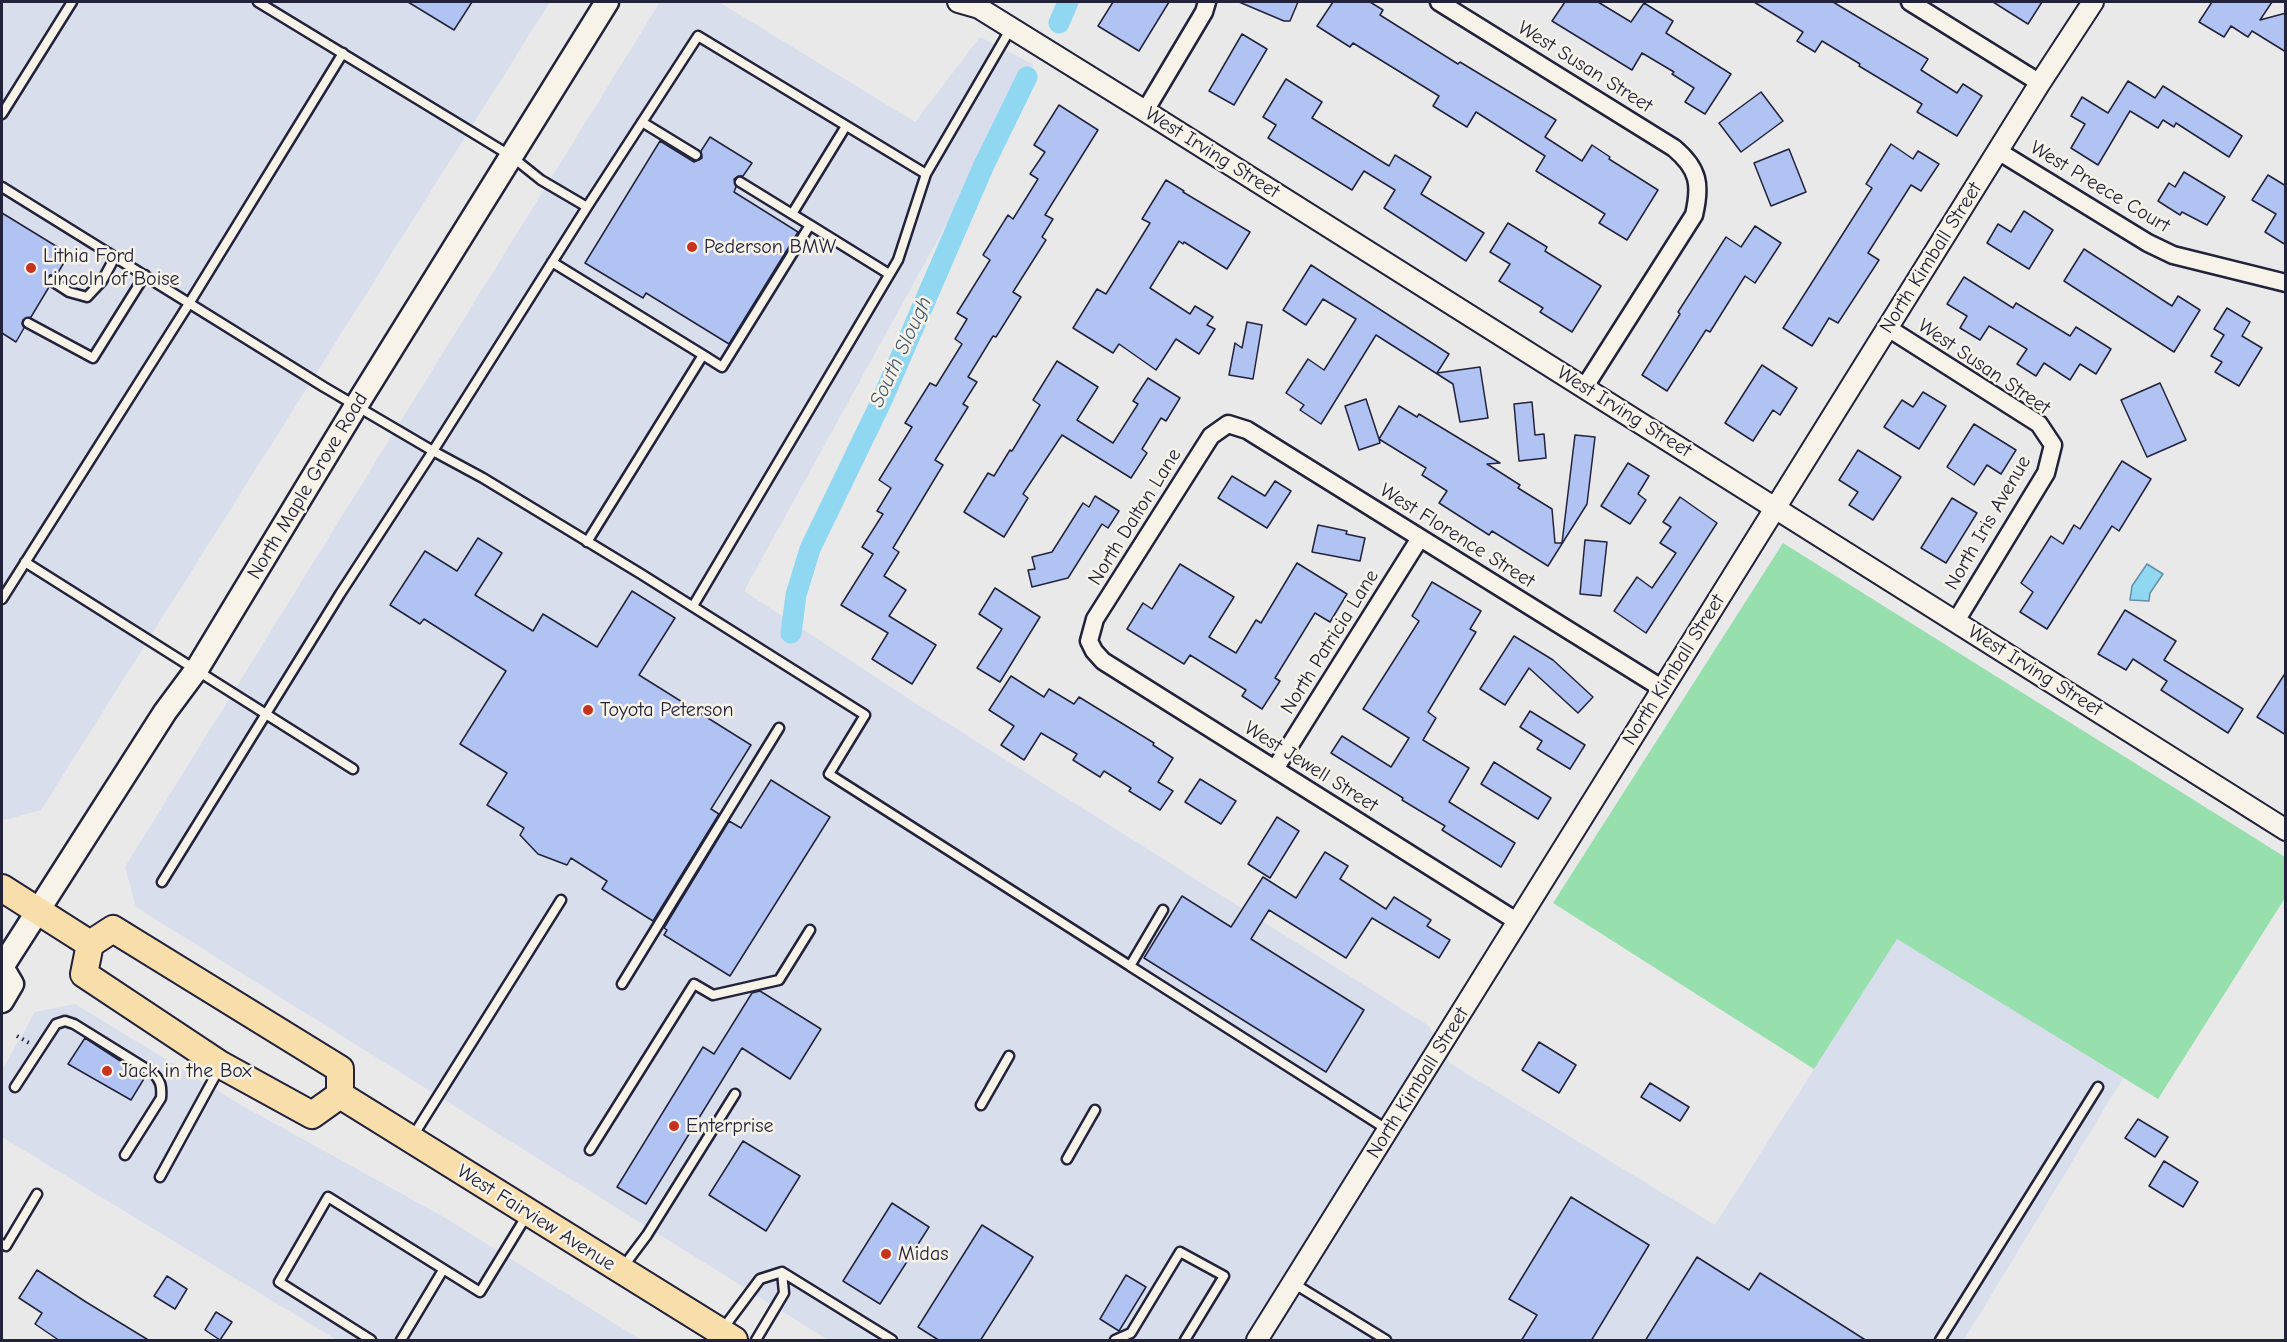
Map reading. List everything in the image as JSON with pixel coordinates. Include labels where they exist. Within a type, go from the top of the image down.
[{"type":"main road","name":"North Maple Grove Road","points":[[2,1001],[12,984],[2,967],[165,712],[197,669],[356,406],[607,2]]},
{"type":"main road","points":[[2,888],[90,944]]},
{"type":"main road","points":[[113,929],[123,935],[340,1069],[340,1095],[312,1115],[221,1065],[84,974],[90,944],[113,929]]},
{"type":"main road","name":"West Fairview Avenue","points":[[340,1095],[727,1336]]},
{"type":"street","name":"West Irving Street","points":[[958,2],[979,8],[1145,111],[2286,830]]},
{"type":"street","points":[[1145,111],[1204,12],[1207,2]]},
{"type":"street","name":"West Susan Street","points":[[1440,2],[1674,148],[1688,159],[1698,178],[1698,198],[1694,216],[1584,387]]},
{"type":"street","points":[[1910,2],[2040,83]]},
{"type":"street","name":"North Kimball Street","points":[[1257,1341],[2040,83],[2093,2]]},
{"type":"street","name":"West Preece Court","points":[[1998,151],[2148,243],[2173,255],[2286,283]]},
{"type":"street","name":"West Susan Street","points":[[1888,328],[2039,424],[2053,445]]},
{"type":"street","name":"West Florence Street","points":[[1228,424],[1247,430],[1663,689]]},
{"type":"street","name":"North Dalton Lane","points":[[1089,641],[1095,619],[1211,436],[1228,424]]},
{"type":"street","name":"North Iris Avenue","points":[[1956,621],[2046,472],[2053,445]]},
{"type":"street","name":"North Patricia Lane","points":[[1275,769],[1420,538]]},
{"type":"street","name":"West Jewell Street","points":[[1089,641],[1103,661],[1518,922]]},
{"type":"lane","points":[[2,114],[72,2]]},
{"type":"lane","points":[[258,2],[511,156],[541,180],[587,207]]},
{"type":"lane","points":[[693,606],[898,260],[926,174],[1011,28]]},
{"type":"lane","points":[[162,882],[266,713],[698,36],[926,174]]},
{"type":"lane","points":[[2,599],[190,302],[343,53]]},
{"type":"lane","points":[[642,122],[696,155]]},
{"type":"lane","points":[[792,214],[846,126]]},
{"type":"lane","points":[[740,182],[890,274]]},
{"type":"lane","points":[[2,187],[356,406],[483,478],[693,606],[865,715],[829,774],[1388,1130]]},
{"type":"lane","points":[[552,262],[722,367],[810,225]]},
{"type":"lane","points":[[52,281],[69,292],[87,297],[102,281],[115,257]]},
{"type":"lane","points":[[28,323],[93,358],[146,275]]},
{"type":"lane","points":[[587,542],[703,355]]},
{"type":"lane","points":[[25,562],[353,769]]},
{"type":"lane","points":[[622,984],[779,728]]},
{"type":"lane","points":[[410,1140],[561,900]]},
{"type":"lane","points":[[1130,966],[1163,910]]},
{"type":"lane","points":[[590,1150],[694,984],[713,995],[779,980],[810,930]]},
{"type":"lane","points":[[15,1087],[56,1024],[64,1021],[74,1024],[153,1073],[160,1080],[161,1098],[125,1155]]},
{"type":"lane","points":[[981,1105],[1009,1056]]},
{"type":"lane","points":[[160,1177],[221,1065]]},
{"type":"lane","points":[[1940,1341],[2098,1087]]},
{"type":"lane","points":[[621,1270],[647,1235],[735,1094]]},
{"type":"lane","points":[[1067,1159],[1095,1110]]},
{"type":"lane","points":[[2,1244],[6,1246],[37,1194]]},
{"type":"lane","points":[[371,1341],[279,1282],[328,1197],[480,1292],[529,1212]]},
{"type":"lane","points":[[1114,1341],[1131,1333],[1180,1252],[1224,1276],[1185,1341]]},
{"type":"lane","points":[[401,1341],[443,1270]]},
{"type":"lane","points":[[756,1341],[784,1293],[782,1272]]},
{"type":"lane","points":[[727,1336],[760,1279],[782,1272],[892,1341]]},
{"type":"lane","points":[[1293,1283],[1386,1341]]},
{"type":"shaded area","points":[[2,2],[550,2],[41,810],[5,820],[2,818]]},
{"type":"shaded area","points":[[660,2],[719,2],[915,122],[980,37],[1034,65],[744,591],[920,706],[1429,1026],[1451,1064],[1715,1225],[1897,938],[2123,1078],[1964,1340],[828,1340],[136,907],[125,867]]},
{"type":"shaded area","points":[[75,1004],[241,1105],[442,1216],[641,1340],[337,1340],[2,1137],[2,1070],[35,1012]]},
{"type":"green space","points":[[1783,543],[2285,857],[2285,898],[2158,1099],[1897,939],[1814,1069],[1553,903]]},
{"type":"water","points":[[2147,564],[2163,574],[2150,593],[2149,601],[2130,600],[2132,586]]},
{"type":"building","points":[[408,2],[472,2],[454,30]]},
{"type":"building","points":[[1113,2],[1169,2],[1139,51],[1098,26]]},
{"type":"building","points":[[1239,2],[1298,2],[1290,21],[1284,21]]},
{"type":"building","points":[[1333,2],[1370,2],[1383,10],[1380,15],[1458,64],[1460,62],[1556,120],[1545,137],[1582,161],[1592,145],[1610,157],[1609,159],[1658,190],[1627,240],[1599,223],[1605,214],[1536,171],[1545,156],[1476,112],[1467,127],[1433,106],[1439,96],[1353,43],[1350,47],[1317,26]]},
{"type":"building","points":[[1565,2],[1598,2],[1631,22],[1644,3],[1673,21],[1666,33],[1731,74],[1705,114],[1685,102],[1694,88],[1672,74],[1674,72],[1642,53],[1632,70],[1552,21]]},
{"type":"building","points":[[1754,2],[1833,2],[1928,59],[1921,70],[1957,93],[1963,84],[1982,96],[1957,136],[1917,112],[1922,104],[1822,41],[1815,52],[1797,41],[1803,32]]},
{"type":"building","points":[[1993,2],[2042,2],[2028,24]]},
{"type":"building","points":[[2212,2],[2272,2],[2260,20],[2286,13],[2286,52],[2252,31],[2248,37],[2231,26],[2224,37],[2199,22]]},
{"type":"building","points":[[1242,34],[1267,49],[1234,105],[1209,91]]},
{"type":"building","points":[[1286,79],[1322,102],[1312,118],[1389,166],[1395,155],[1431,177],[1421,194],[1484,233],[1466,261],[1384,208],[1395,190],[1364,171],[1352,190],[1268,138],[1276,125],[1263,117]]},
{"type":"building","points":[[2128,81],[2155,98],[2163,86],[2242,136],[2229,157],[2176,123],[2174,127],[2163,120],[2158,128],[2130,111],[2098,165],[2071,148],[2085,124],[2071,116],[2082,97],[2108,113]]},
{"type":"building","points":[[1761,92],[1783,121],[1741,152],[1719,123]]},
{"type":"building","points":[[1059,105],[1098,130],[1045,215],[1053,219],[1042,237],[1046,240],[1013,292],[1021,297],[996,337],[993,336],[968,377],[977,382],[963,404],[968,407],[935,460],[943,465],[893,548],[899,552],[884,576],[906,590],[889,616],[936,645],[912,684],[872,659],[888,633],[841,605],[873,554],[862,547],[883,514],[877,511],[891,488],[879,480],[912,427],[905,423],[930,383],[936,386],[962,344],[955,339],[967,319],[957,313],[990,260],[983,255],[1008,215],[1013,219],[1038,179],[1030,174],[1045,152],[1034,145]]},
{"type":"building","name":"Pederson BMW","points":[[710,137],[752,163],[743,176],[734,179],[736,187],[734,192],[798,232],[729,344],[646,293],[643,298],[585,263],[660,141],[694,162],[702,158],[701,151]]},
{"type":"building","points":[[1891,144],[1913,159],[1918,151],[1939,164],[1921,191],[1911,185],[1868,253],[1879,260],[1838,323],[1829,318],[1812,346],[1783,328],[1872,188],[1866,184]]},
{"type":"building","points":[[1789,149],[1806,192],[1771,206],[1754,163]]},
{"type":"building","points":[[2184,172],[2225,197],[2207,225],[2182,212],[2180,215],[2158,201],[2169,183],[2175,187]]},
{"type":"building","points":[[2268,175],[2286,186],[2286,245],[2265,232],[2276,214],[2252,200]]},
{"type":"building","points":[[1166,180],[1250,232],[1227,269],[1179,241],[1150,288],[1190,314],[1195,306],[1213,317],[1207,325],[1215,329],[1199,354],[1176,339],[1156,370],[1119,344],[1113,353],[1073,328],[1097,289],[1106,294],[1150,223],[1142,219]]},
{"type":"building","points":[[2024,211],[2053,230],[2029,269],[1987,243],[1998,224],[2011,232]]},
{"type":"building","name":"Lithia Ford Lincoln of Boise","points":[[2,213],[69,254],[56,276],[50,275],[46,278],[49,287],[31,317],[23,320],[24,328],[16,342],[2,333]]},
{"type":"building","points":[[1508,223],[1547,247],[1545,251],[1601,286],[1572,332],[1540,312],[1543,308],[1499,281],[1510,264],[1490,252]]},
{"type":"building","points":[[1755,226],[1781,243],[1755,283],[1745,276],[1710,332],[1706,330],[1667,391],[1642,375],[1680,314],[1678,312],[1726,237],[1741,247]]},
{"type":"building","points":[[2084,249],[2172,306],[2178,296],[2200,310],[2174,352],[2064,281]]},
{"type":"building","points":[[1311,265],[1449,354],[1437,373],[1480,367],[1488,418],[1460,422],[1453,384],[1376,335],[1321,424],[1300,410],[1304,405],[1286,393],[1308,359],[1324,370],[1356,319],[1323,299],[1306,325],[1283,310]]},
{"type":"building","points":[[1964,277],[2013,308],[2016,303],[2070,336],[2076,327],[2111,349],[2096,374],[2080,364],[2070,380],[2044,363],[2036,376],[2017,364],[2027,349],[1989,326],[1980,340],[1960,328],[1967,316],[1947,304]]},
{"type":"building","points":[[2227,308],[2250,322],[2242,336],[2262,348],[2239,386],[2215,372],[2222,362],[2211,356],[2224,335],[2214,329]]},
{"type":"building","points":[[1247,322],[1262,325],[1253,379],[1229,375],[1235,343],[1242,348]]},
{"type":"building","points":[[1057,361],[1098,387],[1077,420],[1113,443],[1138,404],[1133,401],[1148,378],[1180,398],[1166,421],[1161,418],[1142,449],[1147,453],[1131,478],[1062,435],[1023,494],[1028,498],[1004,537],[964,512],[988,473],[994,476],[1010,450],[1012,451],[1040,405],[1033,400]]},
{"type":"building","points":[[1762,365],[1797,388],[1780,415],[1773,410],[1753,441],[1725,423]]},
{"type":"building","points":[[2160,383],[2186,440],[2147,457],[2121,400]]},
{"type":"building","points":[[1923,392],[1946,406],[1919,449],[1884,427],[1902,400],[1913,407]]},
{"type":"building","points":[[1366,399],[1380,443],[1359,450],[1345,406]]},
{"type":"building","points":[[1532,402],[1535,435],[1544,434],[1546,458],[1519,461],[1514,404]]},
{"type":"building","points":[[1399,406],[1417,417],[1419,414],[1500,463],[1487,464],[1520,485],[1518,488],[1552,509],[1555,543],[1562,543],[1575,435],[1595,437],[1587,504],[1548,566],[1492,531],[1489,535],[1439,503],[1447,491],[1422,475],[1426,468],[1379,439]]},
{"type":"building","points":[[1974,424],[2016,450],[2001,474],[1987,465],[1974,485],[1947,467]]},
{"type":"building","points":[[1858,450],[1901,477],[1873,520],[1849,505],[1858,492],[1839,480]]},
{"type":"building","points":[[2122,461],[2151,479],[2119,531],[2112,526],[2047,629],[2020,612],[2033,592],[2021,583],[2051,536],[2063,544],[2074,525],[2080,529]]},
{"type":"building","points":[[1628,463],[1649,476],[1638,494],[1646,500],[1630,524],[1601,506]]},
{"type":"building","points":[[1232,476],[1265,496],[1275,481],[1291,491],[1267,528],[1218,498]]},
{"type":"building","points":[[1095,496],[1119,511],[1108,528],[1102,524],[1068,578],[1032,587],[1028,570],[1035,569],[1032,557],[1052,552],[1083,503],[1089,507]]},
{"type":"building","points":[[1680,497],[1717,523],[1646,633],[1614,611],[1637,577],[1652,588],[1676,553],[1660,543],[1671,527],[1663,522]]},
{"type":"building","points":[[1952,498],[1977,513],[1946,563],[1921,548]]},
{"type":"building","points":[[1318,525],[1347,531],[1346,534],[1365,538],[1360,561],[1312,552]]},
{"type":"building","name":"Toyota Peterson","points":[[478,538],[502,553],[475,595],[533,631],[543,614],[597,647],[632,591],[675,618],[639,675],[751,745],[711,809],[719,814],[653,921],[602,889],[607,881],[571,858],[567,865],[538,854],[520,835],[524,828],[487,805],[507,773],[460,744],[506,671],[424,619],[420,624],[390,605],[425,551],[457,571]]},
{"type":"building","points":[[1585,540],[1607,542],[1601,596],[1580,594]]},
{"type":"building","points":[[1297,563],[1347,594],[1330,622],[1315,613],[1275,678],[1280,681],[1262,709],[1242,696],[1246,690],[1190,655],[1184,664],[1127,629],[1143,603],[1152,609],[1180,564],[1234,597],[1209,637],[1236,653],[1256,620],[1261,623]]},
{"type":"building","points":[[1432,582],[1481,611],[1470,629],[1476,632],[1428,712],[1436,718],[1423,740],[1469,768],[1449,802],[1515,843],[1501,867],[1442,830],[1445,826],[1331,753],[1342,736],[1391,767],[1409,738],[1363,709],[1419,621],[1412,616]]},
{"type":"building","points":[[995,588],[1040,617],[1000,682],[977,668],[1002,629],[979,614]]},
{"type":"building","points":[[2125,610],[2176,641],[2164,660],[2243,709],[2228,733],[2161,690],[2167,681],[2133,659],[2126,670],[2098,654]]},
{"type":"building","points":[[1514,636],[1553,660],[1593,697],[1578,713],[1529,668],[1505,705],[1480,689]]},
{"type":"building","points":[[2286,672],[2286,735],[2257,717]]},
{"type":"building","points":[[1011,676],[1044,697],[1049,689],[1074,704],[1079,697],[1154,743],[1153,745],[1173,758],[1158,782],[1173,791],[1160,810],[1129,791],[1131,788],[1104,771],[1100,777],[1073,760],[1077,754],[1041,733],[1024,760],[1001,745],[1014,726],[989,710]]},
{"type":"building","points":[[1530,711],[1585,745],[1570,769],[1537,749],[1542,741],[1520,727]]},
{"type":"building","points":[[1494,762],[1551,798],[1538,819],[1481,784]]},
{"type":"building","points":[[1200,779],[1236,801],[1221,824],[1185,802]]},
{"type":"building","points":[[771,780],[830,817],[730,976],[664,935],[667,930],[664,928],[729,821],[741,828]]},
{"type":"building","points":[[1277,817],[1299,831],[1270,878],[1248,864]]},
{"type":"building","points":[[1325,852],[1348,866],[1340,879],[1386,909],[1394,897],[1431,920],[1427,926],[1450,940],[1439,958],[1372,918],[1346,958],[1269,910],[1251,939],[1364,1010],[1326,1072],[1144,958],[1182,896],[1231,927],[1263,877],[1296,898]]},
{"type":"building","points":[[760,991],[821,1029],[790,1079],[742,1048],[646,1204],[617,1187],[703,1047],[714,1054],[752,993]]},
{"type":"building","name":"Jack in the Box","points":[[85,1038],[145,1077],[131,1100],[68,1064]]},
{"type":"building","points":[[1539,1042],[1576,1065],[1559,1093],[1522,1070]]},
{"type":"building","points":[[1650,1083],[1689,1107],[1680,1121],[1641,1097]]},
{"type":"building","points":[[2138,1119],[2168,1137],[2155,1157],[2125,1138]]},
{"type":"building","points":[[743,1141],[800,1176],[766,1231],[709,1195]]},
{"type":"building","points":[[2164,1161],[2198,1182],[2183,1207],[2149,1186]]},
{"type":"building","points":[[1571,1197],[1649,1245],[1591,1341],[1521,1341],[1537,1315],[1509,1299]]},
{"type":"building","name":"Midas","points":[[892,1203],[929,1227],[880,1304],[843,1281]]},
{"type":"building","points":[[982,1225],[1033,1257],[980,1341],[940,1341],[918,1327]]},
{"type":"building","points":[[1697,1257],[1749,1290],[1760,1273],[1867,1341],[1645,1341]]},
{"type":"building","points":[[37,1270],[150,1341],[60,1341],[35,1324],[42,1313],[19,1298]]},
{"type":"building","points":[[1126,1275],[1146,1287],[1119,1331],[1100,1319]]},
{"type":"building","points":[[167,1276],[187,1289],[175,1309],[154,1296]]},
{"type":"building","points":[[216,1312],[232,1322],[220,1340],[205,1330]]},
{"type":"waterway","name":"South Slough","points":[[1059,23],[1068,2]]},
{"type":"waterway","name":"South Slough","points":[[791,633],[796,595],[810,549],[882,400],[984,165],[1027,77]]},
{"type":"place","name":"Pederson BMW","points":[[692,247]]},
{"type":"place","name":"Lithia Ford Lincoln of Boise","points":[[31,268]]},
{"type":"place","name":"Toyota Peterson","points":[[588,710]]},
{"type":"place","name":"Jack in the Box","points":[[107,1071]]},
{"type":"place","name":"Enterprise","points":[[674,1126]]},
{"type":"place","name":"Midas","points":[[886,1254]]}]
